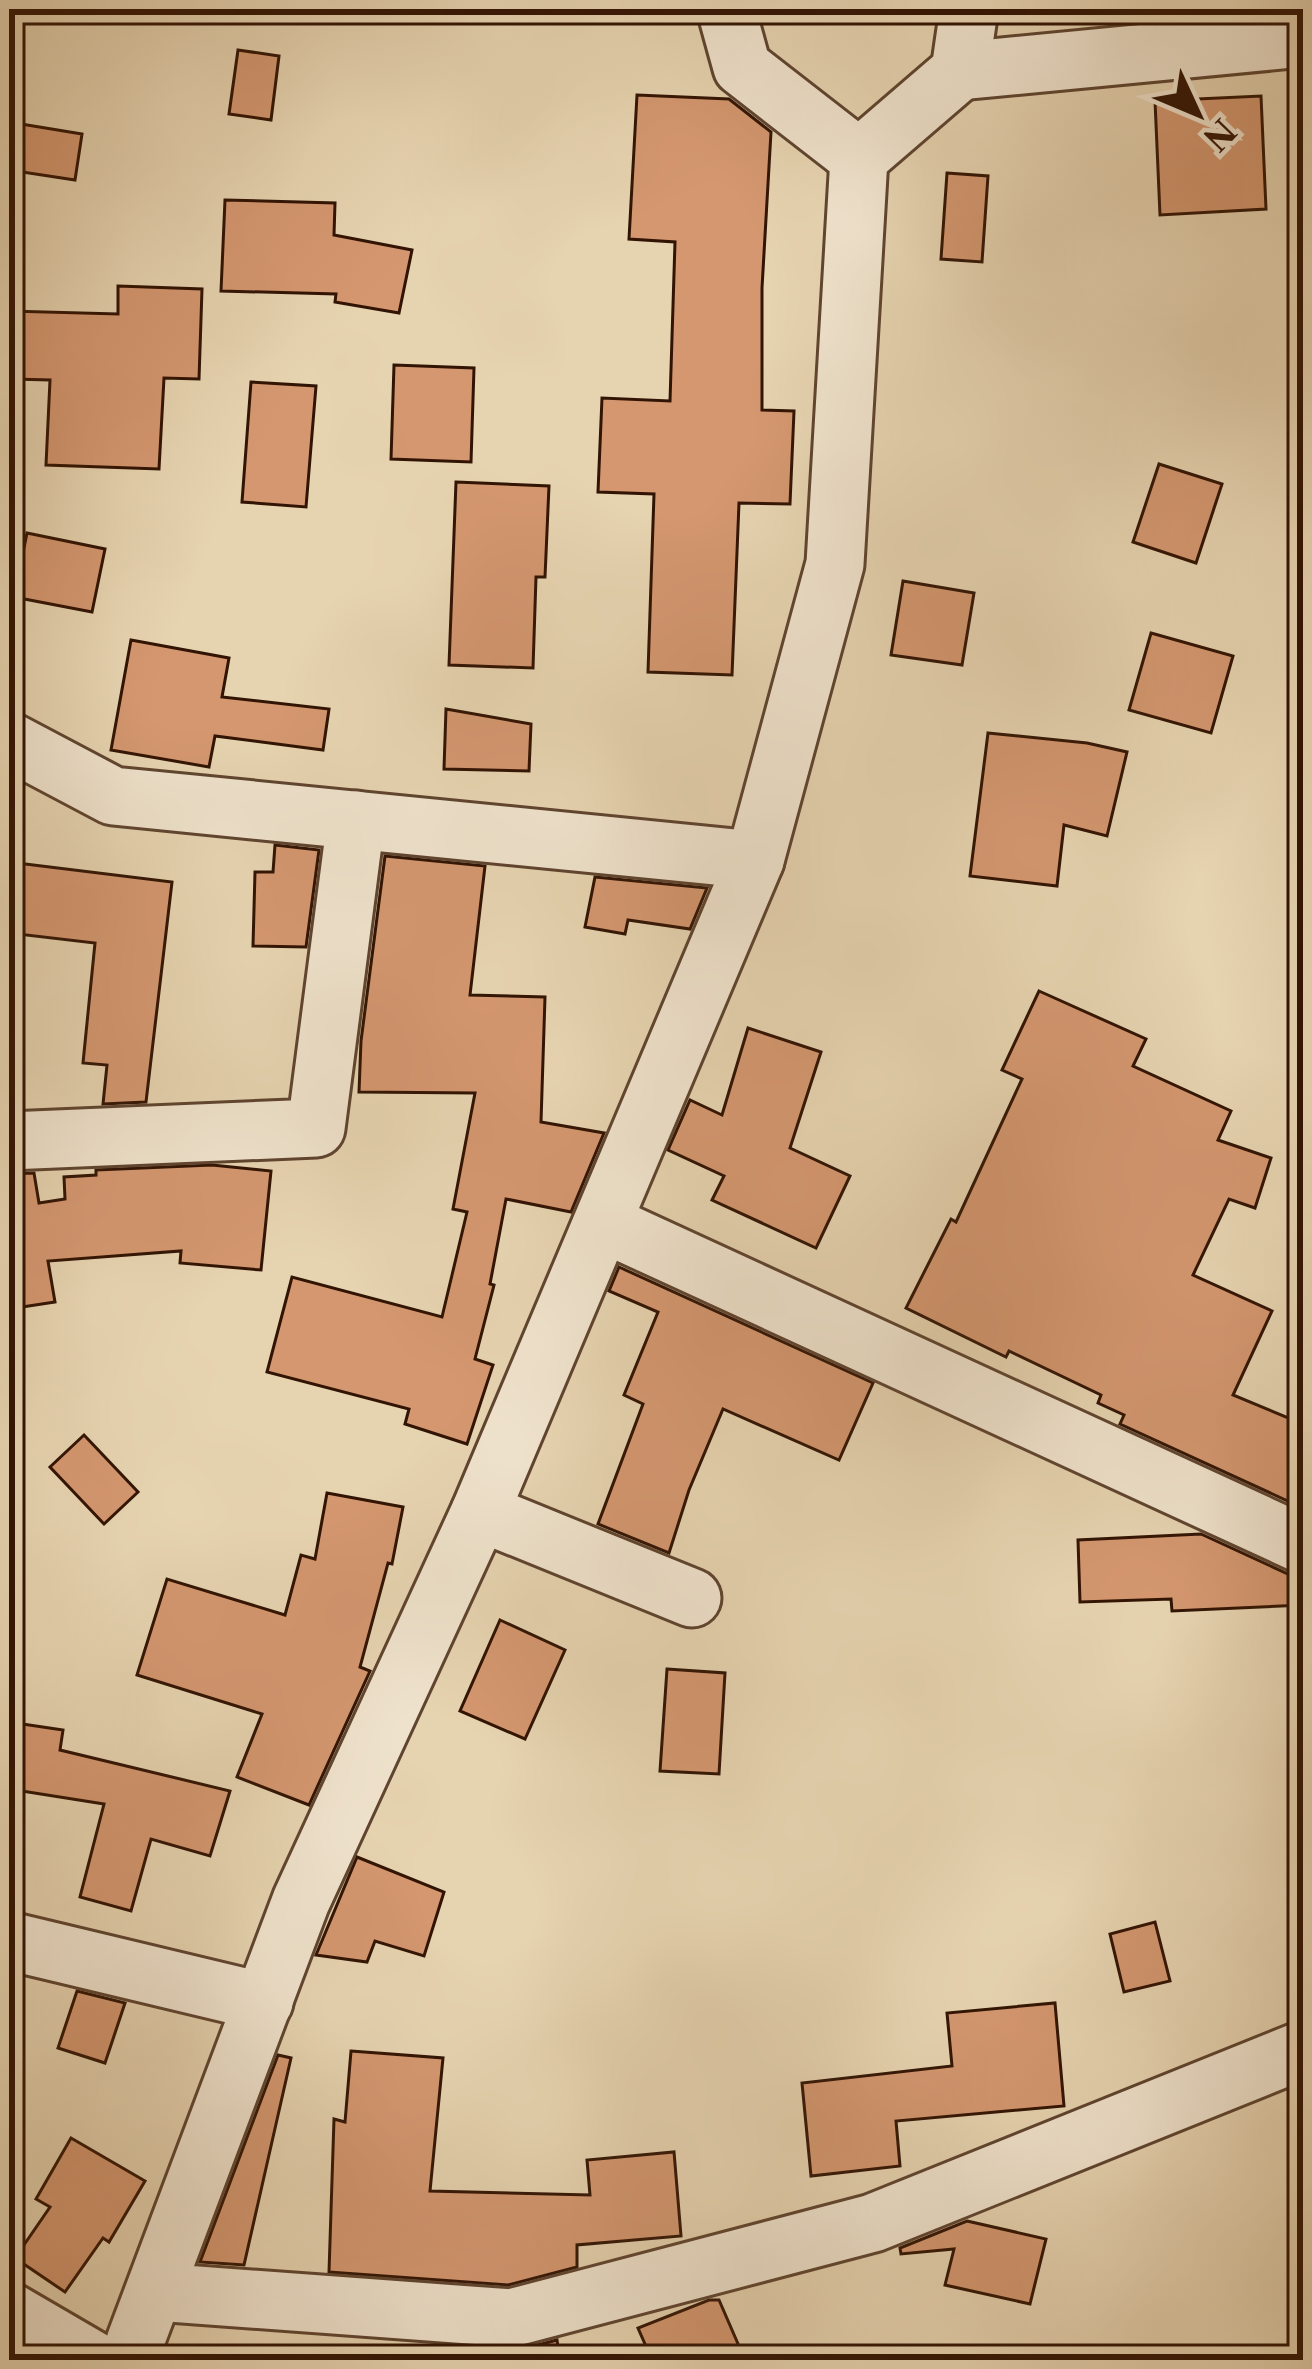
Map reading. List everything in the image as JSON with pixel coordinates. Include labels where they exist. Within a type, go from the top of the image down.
[{"type":"street","points":[[725,9],[742,67],[859,158]]},
{"type":"street","points":[[960,70],[969,9]]},
{"type":"street","points":[[134,2360],[135,2342],[301,1901],[480,1513],[755,860],[835,564],[859,158],[960,70],[1303,38]]},
{"type":"street","points":[[9,741],[113,796],[755,860]]},
{"type":"street","points":[[9,1141],[316,1128],[356,820]]},
{"type":"street","points":[[602,1223],[1302,1544]]},
{"type":"street","points":[[480,1513],[692,1598]]},
{"type":"street","points":[[9,1940],[264,2002]]},
{"type":"street","points":[[156,2292],[446,2337],[873,2223],[1303,2050]]},
{"type":"street","points":[[9,2311],[93,2360]]},
{"type":"building","points":[[238,50],[279,56],[271,120],[229,114]]},
{"type":"building","points":[[637,95],[729,99],[771,132],[762,288],[762,410],[794,411],[790,504],[739,503],[732,675],[648,672],[654,494],[598,492],[602,398],[670,401],[675,242],[629,239]]},
{"type":"building","points":[[1261,96],[1266,209],[1160,215],[1155,101]]},
{"type":"building","points":[[9,122],[82,134],[75,180],[9,170]]},
{"type":"building","points":[[947,173],[988,176],[982,262],[941,259]]},
{"type":"building","points":[[225,200],[335,203],[334,235],[412,250],[399,313],[335,302],[336,294],[221,291]]},
{"type":"building","points":[[118,286],[202,289],[199,379],[164,378],[159,469],[46,465],[50,380],[13,379],[9,311],[118,314]]},
{"type":"building","points":[[394,365],[474,368],[471,462],[391,459]]},
{"type":"building","points":[[251,382],[316,386],[306,507],[242,502]]},
{"type":"building","points":[[1159,464],[1222,484],[1196,563],[1133,542]]},
{"type":"building","points":[[456,482],[549,486],[545,577],[536,577],[533,668],[449,665]]},
{"type":"building","points":[[27,533],[105,549],[92,612],[14,597]]},
{"type":"building","points":[[903,581],[974,593],[962,665],[891,655]]},
{"type":"building","points":[[1151,633],[1233,656],[1211,733],[1129,710]]},
{"type":"building","points":[[131,640],[229,658],[222,697],[329,709],[323,750],[215,736],[209,767],[111,750]]},
{"type":"building","points":[[446,709],[531,724],[529,771],[444,769]]},
{"type":"building","points":[[988,733],[1127,752],[1107,836],[1064,825],[1057,886],[970,876]]},
{"type":"building","points":[[275,845],[319,850],[306,947],[253,946],[255,872],[273,872]]},
{"type":"building","points":[[385,856],[485,866],[470,995],[545,997],[541,1122],[604,1133],[571,1212],[506,1199],[490,1284],[494,1285],[475,1359],[493,1365],[467,1444],[405,1424],[409,1409],[267,1372],[292,1277],[442,1317],[467,1212],[453,1209],[475,1093],[359,1092]]},
{"type":"building","points":[[9,862],[172,882],[146,1102],[103,1104],[107,1065],[83,1063],[95,943],[9,933]]},
{"type":"building","points":[[595,877],[707,888],[690,929],[628,920],[625,934],[585,927]]},
{"type":"building","points":[[1039,991],[1146,1039],[1133,1066],[1231,1111],[1218,1140],[1271,1158],[1255,1208],[1229,1199],[1193,1275],[1272,1311],[1233,1395],[1303,1424],[1303,1508],[1120,1424],[1124,1415],[1098,1403],[1101,1395],[1009,1351],[1006,1357],[906,1308],[951,1219],[956,1222],[1022,1079],[1002,1070]]},
{"type":"building","points":[[748,1028],[821,1052],[790,1148],[850,1176],[816,1248],[712,1200],[724,1176],[668,1150],[690,1100],[722,1115]]},
{"type":"building","points":[[212,1165],[271,1171],[261,1270],[180,1263],[181,1251],[48,1261],[55,1302],[9,1309],[9,1174],[34,1173],[39,1203],[65,1199],[64,1177],[96,1175],[96,1170]]},
{"type":"building","points":[[619,1267],[873,1383],[839,1460],[723,1409],[669,1553],[598,1524],[643,1404],[624,1395],[658,1312],[609,1291]]},
{"type":"building","points":[[84,1435],[138,1492],[104,1524],[50,1467]]},
{"type":"building","points":[[327,1493],[403,1507],[392,1564],[388,1563],[360,1667],[370,1671],[309,1805],[237,1777],[262,1714],[137,1675],[167,1579],[285,1615],[301,1555],[315,1559]]},
{"type":"building","points":[[1201,1534],[1303,1577],[1303,1605],[1172,1611],[1171,1599],[1080,1602],[1078,1540]]},
{"type":"building","points":[[500,1620],[565,1650],[525,1739],[460,1711]]},
{"type":"building","points":[[667,1669],[725,1673],[719,1774],[660,1771]]},
{"type":"building","points":[[9,1722],[63,1730],[60,1750],[230,1791],[210,1856],[151,1839],[131,1911],[80,1897],[104,1804],[9,1789]]},
{"type":"building","points":[[357,1857],[444,1892],[424,1956],[375,1941],[367,1962],[316,1955]]},
{"type":"building","points":[[1155,1922],[1170,1981],[1124,1992],[1110,1934]]},
{"type":"building","points":[[77,1991],[125,2003],[105,2063],[58,2048]]},
{"type":"building","points":[[1055,2003],[1064,2106],[896,2121],[900,2166],[811,2176],[802,2083],[952,2066],[947,2013]]},
{"type":"building","points":[[351,2051],[443,2058],[430,2191],[590,2195],[587,2160],[674,2152],[681,2236],[577,2245],[577,2267],[508,2285],[329,2272],[334,2119],[345,2122]]},
{"type":"building","points":[[278,2055],[291,2058],[244,2265],[200,2262]]},
{"type":"building","points":[[71,2138],[145,2181],[109,2242],[103,2238],[65,2292],[15,2258],[50,2207],[36,2199]]},
{"type":"building","points":[[967,2221],[1046,2239],[1030,2304],[945,2285],[954,2249],[901,2254],[900,2248]]},
{"type":"building","points":[[719,2300],[745,2360],[652,2360],[638,2328]]},
{"type":"building","points":[[557,2340],[560,2360],[489,2360],[488,2349],[519,2350]]}]
